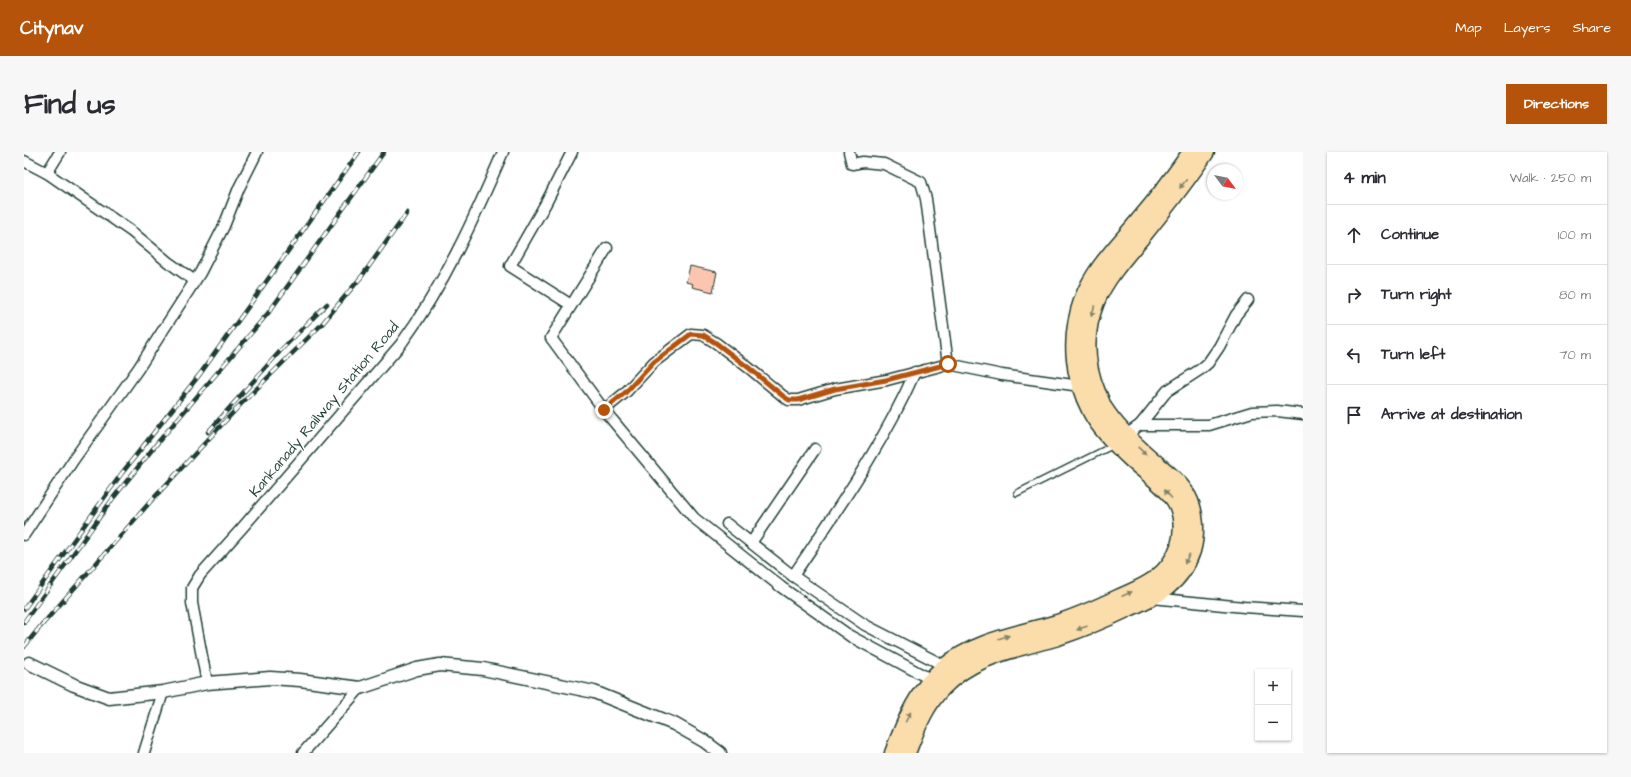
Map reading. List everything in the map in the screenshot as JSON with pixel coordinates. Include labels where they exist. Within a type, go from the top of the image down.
[{"type":"highway","points":[[893,753],[905,721],[922,692],[945,666],[975,647],[1002,638],[1056,623],[1099,615],[1151,598],[1160,593],[1174,581],[1183,568],[1192,550],[1194,515],[1187,495],[1176,482],[1121,439],[1092,413],[1080,386],[1073,345],[1076,321],[1084,297],[1093,278],[1106,260],[1153,204],[1191,152]]},
{"type":"highway","points":[[907,753],[917,727],[933,699],[956,675],[981,660],[1006,651],[1060,636],[1099,615],[1152,582],[1164,572],[1179,546],[1181,517],[1176,502],[1121,439],[1103,407],[1093,382],[1086,345],[1096,302],[1110,276],[1187,180],[1206,152]]},
{"type":"street","points":[[47,172],[60,152]]},
{"type":"street","points":[[24,535],[74,459],[138,369],[195,281],[224,226],[239,188],[257,152]]},
{"type":"street","name":"Kankanady Railway Station Road","points":[[207,683],[192,603],[192,588],[200,575],[396,350],[419,319],[440,284],[475,217],[503,152]]},
{"type":"street","points":[[571,305],[510,266],[546,203],[572,152]]},
{"type":"street","points":[[848,152],[852,164],[863,162],[884,164],[921,182],[926,199],[948,364]]},
{"type":"street","points":[[24,161],[47,172],[132,232],[168,262],[195,281]]},
{"type":"street","points":[[607,248],[550,338],[604,410],[694,518],[781,587],[850,636],[932,680]]},
{"type":"street","points":[[1121,439],[1140,425],[1167,391],[1208,363],[1219,347],[1236,315],[1248,300]]},
{"type":"street","points":[[604,410],[626,392],[654,362],[691,334],[703,335],[749,368],[789,400],[798,400],[835,389],[886,380],[948,364],[1002,375],[1080,386]]},
{"type":"street","points":[[793,576],[854,485],[901,405],[915,372]]},
{"type":"street","points":[[1140,425],[1209,424],[1252,412],[1277,411],[1303,414]]},
{"type":"street","points":[[751,543],[815,449]]},
{"type":"street","points":[[727,524],[793,576],[865,625],[945,666]]},
{"type":"street","points":[[1151,598],[1244,608],[1303,611]]},
{"type":"street","points":[[28,663],[74,685],[108,698],[163,692],[207,683],[270,678],[300,680],[360,688],[417,669],[440,665],[483,669],[594,692],[674,724],[704,741],[720,753]]},
{"type":"street","points":[[303,753],[360,688]]},
{"type":"street","points":[[144,753],[163,692]]},
{"type":"lane","points":[[1017,493],[1121,439]]},
{"type":"building","points":[[690,266],[717,272],[713,292],[692,287],[693,284],[686,282]]},
{"type":"railway","points":[[24,609],[122,473],[200,374],[359,152]]},
{"type":"railway","points":[[24,622],[114,497],[159,441],[269,312],[384,152]]},
{"type":"railway","points":[[41,626],[151,501],[241,404],[322,324],[362,276],[407,213]]},
{"type":"railway","points":[[208,432],[283,348],[327,304]]},
{"type":"railway","points":[[24,647],[44,622]]},
{"type":"route","points":[[604,410],[626,392],[654,362],[691,334],[703,335],[716,343],[789,400],[798,400],[835,389],[886,380],[948,364]]}]
